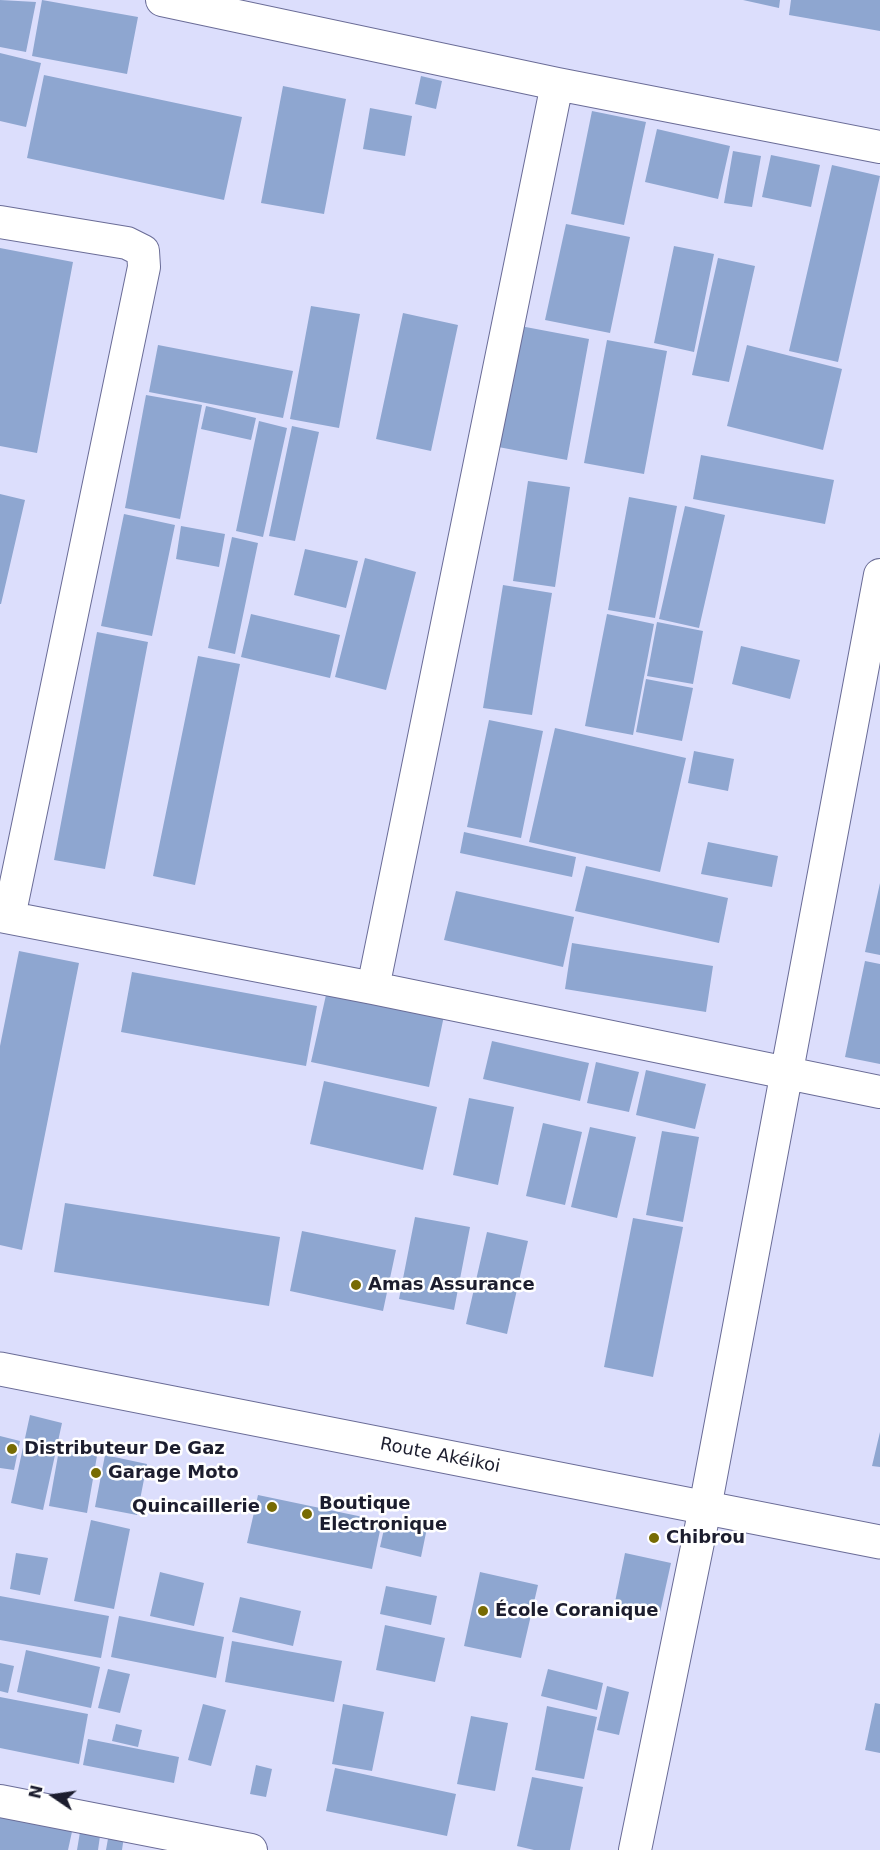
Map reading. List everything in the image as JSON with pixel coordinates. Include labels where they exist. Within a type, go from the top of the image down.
[{"type":"street","points":[[162,0],[556,84],[880,147]]},
{"type":"street","points":[[373,988],[556,84]]},
{"type":"street","points":[[0,222],[127,243],[143,251],[144,267],[4,916],[373,988],[787,1075],[880,1092]]},
{"type":"street","points":[[635,1850],[705,1509],[880,575]]},
{"type":"street","name":"Route Akéikoi","points":[[0,1369],[880,1542]]},
{"type":"street","points":[[0,1801],[250,1850]]},
{"type":"building","points":[[0,0],[36,2],[26,52],[0,47]]},
{"type":"building","points":[[42,0],[138,17],[127,74],[32,56]]},
{"type":"building","points":[[743,0],[780,0],[779,8]]},
{"type":"building","points":[[791,0],[880,0],[880,31],[789,15]]},
{"type":"building","points":[[0,53],[41,63],[26,127],[0,121]]},
{"type":"building","points":[[44,75],[242,117],[224,200],[27,158]]},
{"type":"building","points":[[421,76],[442,81],[436,109],[415,104]]},
{"type":"building","points":[[283,86],[346,99],[324,214],[261,203]]},
{"type":"building","points":[[370,108],[412,116],[405,156],[363,149]]},
{"type":"building","points":[[592,111],[646,122],[624,225],[571,214]]},
{"type":"building","points":[[657,129],[730,146],[718,199],[645,182]]},
{"type":"building","points":[[733,151],[761,156],[752,207],[724,203]]},
{"type":"building","points":[[771,155],[820,165],[811,207],[762,197]]},
{"type":"building","points":[[832,165],[880,176],[838,362],[789,351]]},
{"type":"building","points":[[566,224],[630,237],[610,333],[545,320]]},
{"type":"building","points":[[674,246],[714,254],[694,352],[654,343]]},
{"type":"building","points":[[0,248],[73,262],[37,453],[0,446]]},
{"type":"building","points":[[718,258],[755,266],[729,382],[692,375]]},
{"type":"building","points":[[311,306],[360,314],[339,428],[290,419]]},
{"type":"building","points":[[403,313],[458,325],[431,451],[376,439]]},
{"type":"building","points":[[515,325],[589,339],[567,460],[493,446]]},
{"type":"building","points":[[607,340],[667,351],[644,474],[584,463]]},
{"type":"building","points":[[158,345],[293,371],[283,418],[149,392]]},
{"type":"building","points":[[747,345],[842,369],[823,450],[727,426]]},
{"type":"building","points":[[146,395],[202,405],[180,519],[125,508]]},
{"type":"building","points":[[206,406],[256,418],[251,440],[201,429]]},
{"type":"building","points":[[259,421],[287,428],[263,537],[236,531]]},
{"type":"building","points":[[292,426],[319,432],[295,541],[269,536]]},
{"type":"building","points":[[701,455],[834,480],[825,524],[693,499]]},
{"type":"building","points":[[528,481],[570,487],[555,587],[513,581]]},
{"type":"building","points":[[0,494],[25,500],[1,604],[0,604]]},
{"type":"building","points":[[629,497],[677,506],[655,618],[608,610]]},
{"type":"building","points":[[685,506],[725,515],[699,628],[659,619]]},
{"type":"building","points":[[124,514],[175,525],[152,636],[101,626]]},
{"type":"building","points":[[181,526],[225,534],[219,567],[176,559]]},
{"type":"building","points":[[232,537],[258,543],[235,654],[208,648]]},
{"type":"building","points":[[305,549],[358,561],[346,608],[294,595]]},
{"type":"building","points":[[365,558],[416,572],[386,690],[335,677]]},
{"type":"building","points":[[503,585],[552,593],[532,715],[483,708]]},
{"type":"building","points":[[251,614],[340,635],[330,678],[241,657]]},
{"type":"building","points":[[607,614],[654,624],[633,735],[585,726]]},
{"type":"building","points":[[657,622],[703,631],[693,684],[647,676]]},
{"type":"building","points":[[97,632],[148,642],[105,869],[54,860]]},
{"type":"building","points":[[741,646],[800,660],[790,699],[732,684]]},
{"type":"building","points":[[198,656],[240,664],[195,885],[153,876]]},
{"type":"building","points":[[646,679],[693,688],[682,741],[636,732]]},
{"type":"building","points":[[489,720],[543,731],[521,838],[467,827]]},
{"type":"building","points":[[555,728],[686,758],[660,872],[529,842]]},
{"type":"building","points":[[694,751],[734,759],[728,791],[688,783]]},
{"type":"building","points":[[464,832],[576,857],[572,877],[460,853]]},
{"type":"building","points":[[708,842],[778,856],[772,887],[701,874]]},
{"type":"building","points":[[586,866],[728,898],[719,943],[575,911]]},
{"type":"building","points":[[880,883],[880,955],[865,952]]},
{"type":"building","points":[[456,891],[574,917],[563,967],[444,940]]},
{"type":"building","points":[[572,943],[713,966],[706,1012],[565,989]]},
{"type":"building","points":[[19,951],[79,963],[22,1250],[0,1245],[0,1046]]},
{"type":"building","points":[[865,961],[880,964],[880,1064],[845,1057]]},
{"type":"building","points":[[132,972],[317,1006],[306,1066],[121,1032]]},
{"type":"building","points":[[328,986],[445,1011],[429,1087],[311,1062]]},
{"type":"building","points":[[492,1041],[589,1063],[580,1101],[483,1079]]},
{"type":"building","points":[[596,1062],[639,1072],[629,1112],[587,1103]]},
{"type":"building","points":[[646,1070],[706,1084],[695,1129],[636,1115]]},
{"type":"building","points":[[324,1081],[437,1107],[423,1170],[310,1144]]},
{"type":"building","points":[[469,1098],[514,1107],[498,1185],[453,1175]]},
{"type":"building","points":[[543,1123],[582,1132],[565,1205],[526,1196]]},
{"type":"building","points":[[590,1127],[636,1137],[617,1218],[571,1207]]},
{"type":"building","points":[[662,1131],[699,1137],[683,1222],[646,1215]]},
{"type":"building","points":[[65,1203],[280,1237],[269,1306],[54,1272]]},
{"type":"building","points":[[415,1217],[470,1227],[454,1310],[399,1299]]},
{"type":"building","points":[[633,1218],[683,1227],[653,1377],[604,1367]]},
{"type":"building","points":[[302,1231],[396,1250],[383,1311],[290,1291]]},
{"type":"building","points":[[487,1232],[528,1241],[507,1334],[466,1324]]},
{"type":"building","points":[[30,1415],[62,1423],[43,1510],[11,1503]]},
{"type":"building","points":[[880,1432],[880,1467],[872,1466]]},
{"type":"building","points":[[0,1436],[20,1441],[14,1470],[0,1468]]},
{"type":"building","points":[[59,1450],[97,1456],[87,1513],[49,1506]]},
{"type":"building","points":[[105,1455],[147,1464],[137,1515],[95,1507]]},
{"type":"building","points":[[258,1495],[382,1521],[372,1569],[247,1543]]},
{"type":"building","points":[[91,1520],[130,1529],[114,1609],[74,1601]]},
{"type":"building","points":[[386,1520],[427,1528],[421,1557],[380,1547]]},
{"type":"building","points":[[16,1553],[48,1558],[40,1595],[10,1589]]},
{"type":"building","points":[[625,1553],[671,1563],[659,1617],[614,1607]]},
{"type":"building","points":[[160,1572],[204,1583],[194,1626],[150,1616]]},
{"type":"building","points":[[480,1572],[538,1585],[521,1658],[464,1646]]},
{"type":"building","points":[[386,1586],[437,1596],[431,1625],[380,1614]]},
{"type":"building","points":[[0,1596],[109,1616],[101,1658],[0,1640]]},
{"type":"building","points":[[240,1597],[301,1611],[293,1646],[232,1632]]},
{"type":"building","points":[[119,1616],[224,1637],[216,1678],[111,1657]]},
{"type":"building","points":[[385,1625],[445,1638],[435,1682],[376,1670]]},
{"type":"building","points":[[232,1641],[342,1661],[334,1702],[225,1682]]},
{"type":"building","points":[[26,1650],[100,1667],[91,1708],[17,1692]]},
{"type":"building","points":[[0,1663],[14,1666],[8,1693],[0,1691]]},
{"type":"building","points":[[108,1669],[130,1674],[120,1713],[98,1708]]},
{"type":"building","points":[[548,1669],[603,1683],[597,1710],[541,1696]]},
{"type":"building","points":[[607,1686],[629,1692],[619,1735],[597,1730]]},
{"type":"building","points":[[0,1697],[88,1714],[79,1764],[0,1748]]},
{"type":"building","points":[[875,1703],[880,1704],[880,1753],[865,1750]]},
{"type":"building","points":[[203,1704],[226,1710],[211,1766],[188,1760]]},
{"type":"building","points":[[343,1704],[384,1712],[372,1771],[332,1764]]},
{"type":"building","points":[[547,1706],[597,1717],[584,1779],[535,1770]]},
{"type":"building","points":[[471,1716],[508,1723],[495,1791],[457,1784]]},
{"type":"building","points":[[116,1724],[142,1730],[138,1747],[112,1741]]},
{"type":"building","points":[[88,1739],[179,1757],[174,1783],[83,1765]]},
{"type":"building","points":[[256,1765],[272,1769],[266,1797],[250,1794]]},
{"type":"building","points":[[335,1768],[456,1794],[447,1836],[326,1811]]},
{"type":"building","points":[[532,1777],[583,1787],[570,1850],[534,1850],[517,1846]]},
{"type":"building","points":[[0,1813],[73,1827],[68,1850],[0,1850]]},
{"type":"building","points":[[80,1832],[100,1836],[98,1850],[77,1850]]},
{"type":"building","points":[[109,1833],[124,1836],[122,1850],[106,1850]]},
{"type":"place","name":"Amas Assurance","points":[[356,1285]]},
{"type":"place","name":"Distributeur De Gaz","points":[[12,1449]]},
{"type":"place","name":"Garage Moto","points":[[96,1473]]},
{"type":"place","name":"Quincaillerie","points":[[272,1507]]},
{"type":"place","name":"Boutique Electronique","points":[[307,1514]]},
{"type":"place","name":"Chibrou","points":[[654,1538]]},
{"type":"place","name":"École Coranique","points":[[483,1611]]}]
